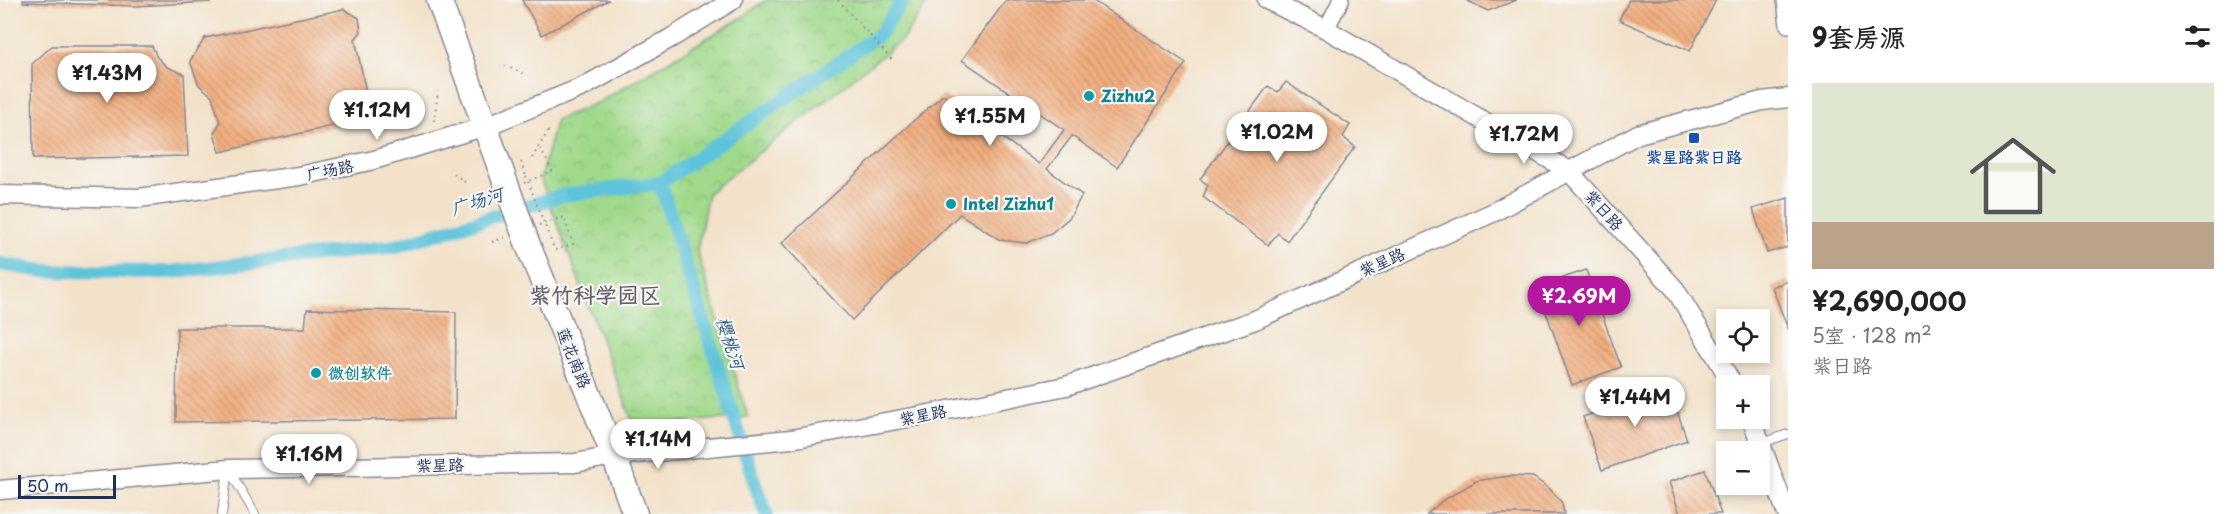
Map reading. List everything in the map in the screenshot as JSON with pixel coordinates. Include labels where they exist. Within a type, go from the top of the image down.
[{"type":"main road","name":"莲花南路","points":[[439,0],[486,126],[516,180],[635,514]]},
{"type":"street","name":"紫日路","points":[[1267,0],[1326,29],[1568,170],[1675,289],[1727,375]]},
{"type":"street","points":[[1326,29],[1341,0]]},
{"type":"street","points":[[1785,0],[1788,25]]},
{"type":"street","name":"广场路","points":[[0,195],[139,198],[299,176],[374,160],[486,126],[583,87],[727,2]]},
{"type":"street","name":"紫星路","points":[[0,490],[229,469],[574,463],[614,456],[791,439],[930,414],[1077,382],[1255,320],[1492,213],[1638,134],[1762,101],[1788,98]]},
{"type":"street","points":[[1770,469],[1787,514]]},
{"type":"lane","points":[[1766,441],[1788,434]]},
{"type":"lane","points":[[222,514],[229,469]]},
{"type":"lane","points":[[229,469],[255,514]]},
{"type":"path","points":[[838,0],[894,62]]},
{"type":"path","points":[[504,66],[525,74]]},
{"type":"path","points":[[434,121],[438,91]]},
{"type":"path","points":[[532,158],[549,130]]},
{"type":"path","points":[[539,147],[552,171],[540,178]]},
{"type":"path","points":[[521,162],[516,180],[539,241],[555,250],[573,244],[564,217],[555,219]]},
{"type":"path","points":[[454,174],[465,182]]},
{"type":"green space","points":[[766,0],[929,0],[903,39],[708,193],[697,251],[748,417],[634,426],[540,178],[556,120],[601,101],[741,18]]},
{"type":"building","points":[[23,0],[210,0],[210,2],[135,6],[23,2]]},
{"type":"building","points":[[522,0],[609,0],[542,35]]},
{"type":"building","points":[[1006,0],[1092,0],[1186,63],[1117,167],[1072,136],[1047,169],[1082,195],[1070,217],[1051,233],[1027,243],[1000,240],[960,214],[852,320],[782,243],[911,123],[943,95],[1039,164],[1064,130],[962,60]]},
{"type":"building","points":[[1466,0],[1517,0],[1488,11]]},
{"type":"building","points":[[1629,0],[1716,0],[1690,51],[1619,20]]},
{"type":"building","points":[[344,9],[359,18],[361,32],[355,39],[370,112],[358,120],[220,152],[214,133],[220,123],[212,96],[199,85],[190,61],[205,38]]},
{"type":"building","points":[[52,46],[152,46],[157,57],[167,67],[184,74],[188,156],[33,159],[32,64]]},
{"type":"building","points":[[1286,82],[1350,125],[1343,137],[1355,147],[1287,241],[1278,233],[1268,245],[1203,197],[1208,185],[1200,179],[1268,86],[1278,92]]},
{"type":"building","points":[[1788,198],[1788,247],[1767,253],[1753,209]]},
{"type":"building","points":[[1586,270],[1621,367],[1572,385],[1537,287]]},
{"type":"building","points":[[1788,281],[1788,329],[1772,287]]},
{"type":"building","name":"微创软件","points":[[307,309],[456,312],[455,419],[176,422],[177,328],[305,328]]},
{"type":"building","points":[[1669,387],[1687,440],[1602,470],[1583,417]]},
{"type":"building","points":[[1705,470],[1721,514],[1680,514],[1669,482]]},
{"type":"building","points":[[1509,476],[1533,477],[1550,489],[1562,503],[1564,514],[1427,514],[1442,501],[1476,481]]},
{"type":"waterway","name":"广场河","points":[[0,264],[43,271],[171,272],[396,246],[564,195],[660,183],[880,34],[903,0]]},
{"type":"waterway","name":"樱桃河","points":[[660,183],[766,514]]},
{"type":"place","name":"Zizhu2","points":[[1089,96]]},
{"type":"place","name":"紫星路紫日路","points":[[1694,138]]},
{"type":"place","name":"Intel Zizhu1","points":[[951,204]]},
{"type":"place","name":"微创软件","points":[[316,373]]},
{"type":"district","name":"紫竹科学园区","points":[[595,295]]}]
